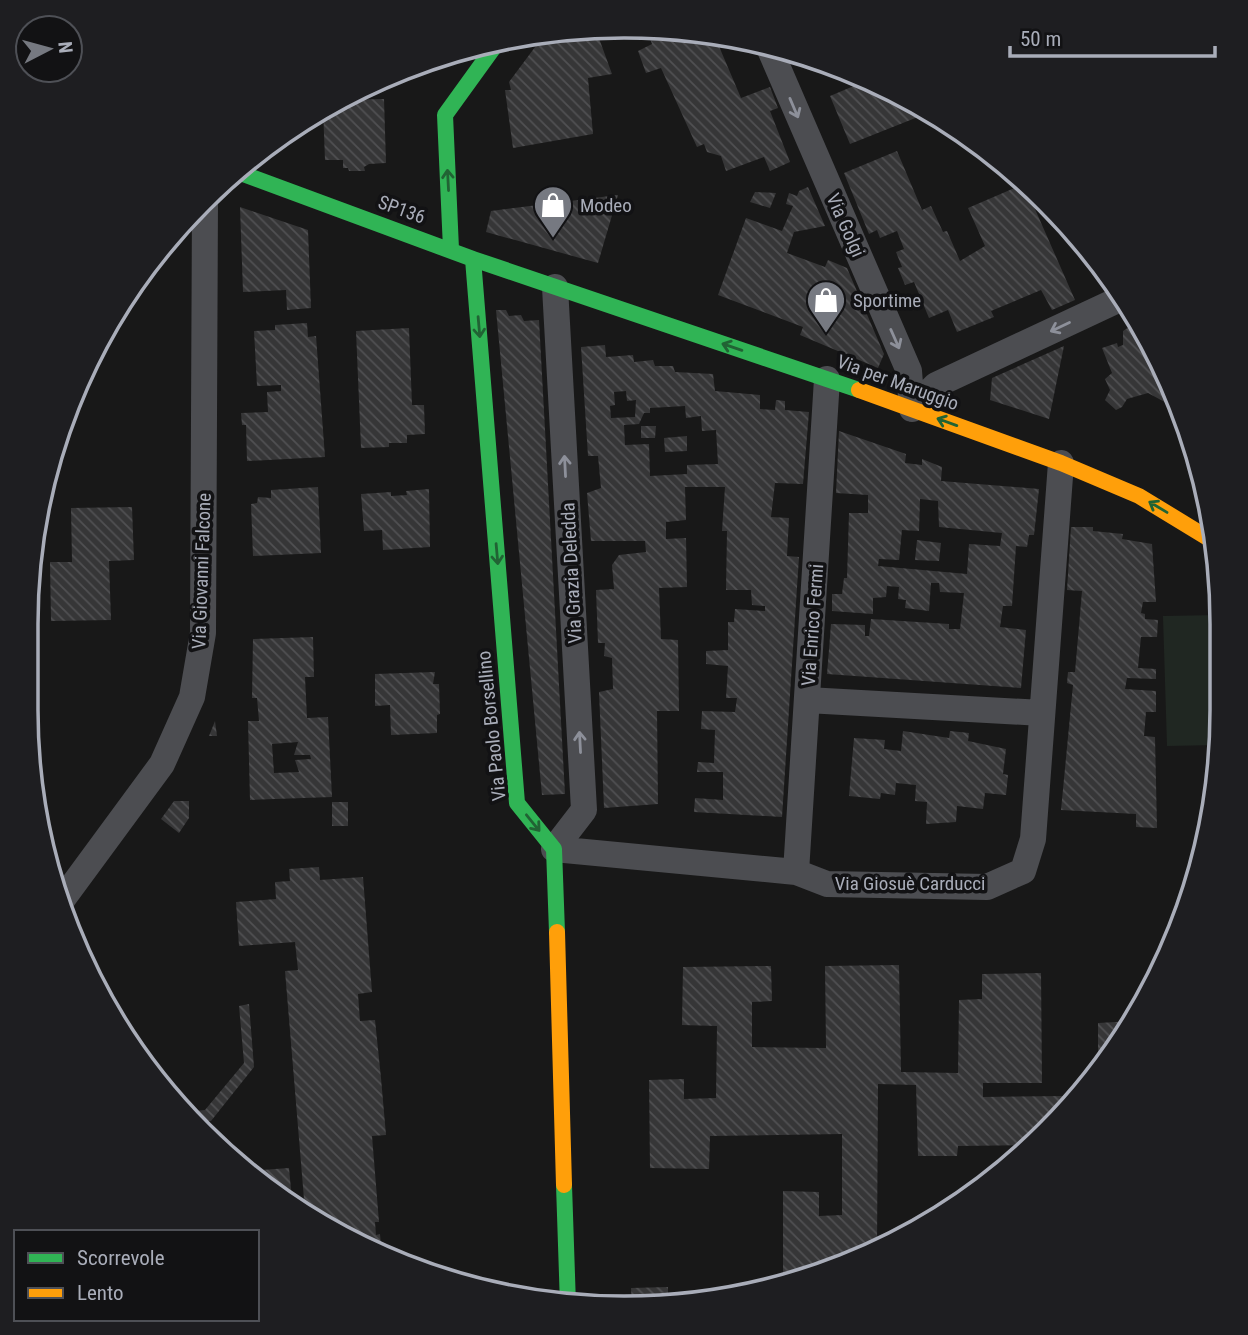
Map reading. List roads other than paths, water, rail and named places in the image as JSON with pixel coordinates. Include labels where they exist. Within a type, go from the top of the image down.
[{"type":"street","points":[[451,248],[445,114],[489,55]]},
{"type":"street","name":"Via Golgi","points":[[773,57],[909,371],[912,409]]},
{"type":"street","name":"SP136","points":[[248,175],[430,235],[473,259],[555,287]]},
{"type":"street","name":"Via Giovanni Falcone","points":[[68,892],[162,764],[192,697],[203,633],[205,215]]},
{"type":"street","name":"Via Paolo Borsellino","points":[[473,259],[517,803],[554,849]]},
{"type":"street","name":"Via per Maruggio","points":[[555,287],[827,379],[1060,463],[1139,496],[1202,533]]},
{"type":"street","name":"Via Grazia Deledda","points":[[554,849],[584,810],[555,287]]},
{"type":"street","points":[[912,409],[936,385],[1113,302]]},
{"type":"street","name":"Via Enrico Fermi","points":[[796,872],[827,379]]},
{"type":"street","name":"Via Giosuè Carducci","points":[[554,849],[796,872],[827,884],[987,887],[1023,871],[1033,839],[1060,463]]},
{"type":"street","points":[[807,700],[1042,713]]},
{"type":"street","points":[[554,849],[568,1293]]},
{"type":"place","name":"Modeo","points":[[553,239]]},
{"type":"place","name":"Sportime","points":[[826,334]]}]
